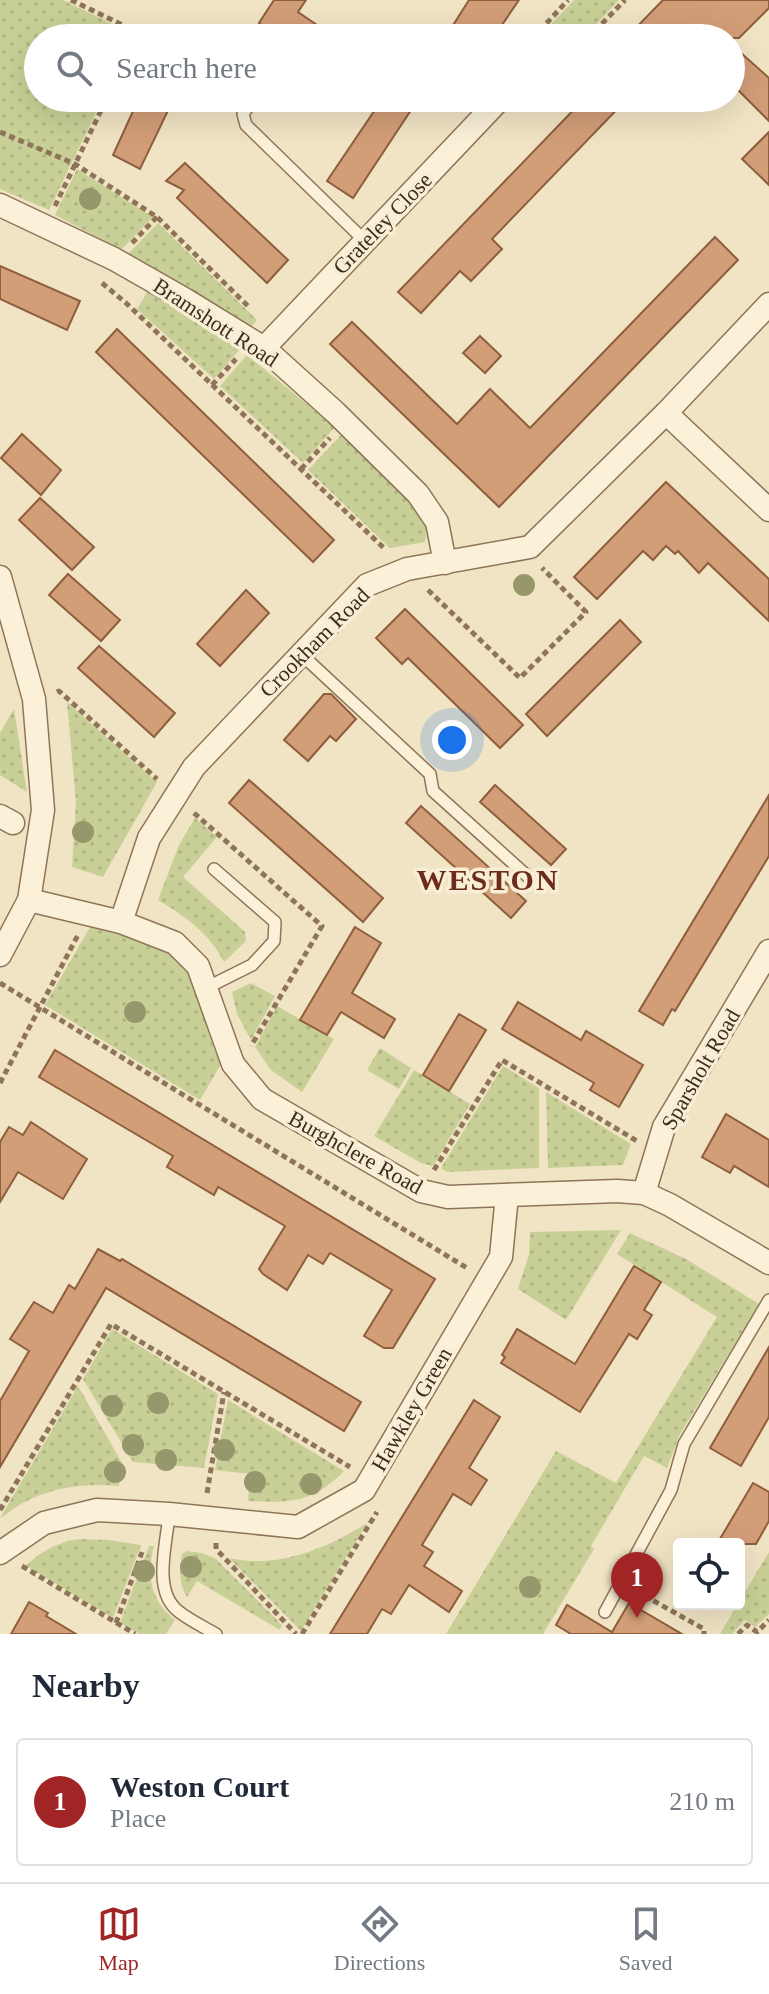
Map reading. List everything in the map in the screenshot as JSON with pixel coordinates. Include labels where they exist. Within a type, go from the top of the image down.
[{"type":"street","name":"Grateley Close","points":[[258,345],[365,241],[488,112]]},
{"type":"street","name":"Bramshott Road","points":[[0,205],[116,261],[258,345],[345,421],[418,494],[437,522],[445,563]]},
{"type":"street","name":"Crookham Road","points":[[121,922],[149,838],[194,767],[367,585],[407,569],[530,547],[666,413],[769,304]]},
{"type":"street","points":[[666,413],[769,510]]},
{"type":"street","points":[[0,577],[34,699],[43,810],[29,900],[0,955]]},
{"type":"street","name":"Burghclere Road","points":[[29,900],[121,922],[175,943],[198,966],[233,1064],[262,1099],[421,1191],[448,1197],[617,1191],[644,1193],[769,1263]]},
{"type":"street","name":"Sparsholt Road","points":[[644,1193],[664,1127],[769,951]]},
{"type":"street","name":"Hawkley Green","points":[[0,1553],[44,1523],[97,1510],[298,1527],[364,1490],[501,1257],[507,1195]]},
{"type":"lane","points":[[244,112],[246,125],[365,241]]},
{"type":"lane","points":[[301,654],[430,774],[433,791],[535,883]]},
{"type":"lane","points":[[206,988],[252,965],[274,941],[275,922],[214,869]]},
{"type":"lane","points":[[605,1612],[671,1490],[684,1444],[769,1300]]},
{"type":"lane","points":[[158,1514],[163,1585],[167,1597],[176,1610],[216,1634]]},
{"type":"path","points":[[71,0],[120,24]]},
{"type":"path","points":[[546,24],[568,0]]},
{"type":"path","points":[[602,24],[625,0]]},
{"type":"path","points":[[45,225],[100,112]]},
{"type":"path","points":[[0,132],[75,164],[157,217],[263,319],[258,345],[212,385]]},
{"type":"path","points":[[116,261],[157,217]]},
{"type":"path","points":[[95,278],[126,303],[520,678],[586,612],[523,549]]},
{"type":"path","points":[[301,469],[345,421]]},
{"type":"path","points":[[34,699],[59,691],[175,796]]},
{"type":"path","points":[[0,1083],[90,914]]},
{"type":"path","points":[[0,983],[487,1281]]},
{"type":"path","points":[[421,1191],[502,1060],[655,1152]]},
{"type":"path","points":[[0,1510],[111,1324],[358,1472],[368,1484],[387,1497],[299,1634],[216,1549],[210,1519],[224,1392]]},
{"type":"path","points":[[116,1623],[158,1514]]},
{"type":"path","points":[[0,1553],[135,1634]]},
{"type":"path","points":[[621,1582],[704,1629],[704,1634]]},
{"type":"path","points":[[738,1634],[747,1625],[757,1632],[769,1620]]},
{"type":"green space","points":[[0,0],[63,0],[112,24],[24,24],[24,112],[96,112],[49,210],[0,189]]},
{"type":"green space","points":[[574,0],[619,0],[596,24],[551,24]]},
{"type":"green space","points":[[77,169],[153,217],[121,250],[55,215]]},
{"type":"green space","points":[[158,223],[257,320],[250,328],[128,254]]},
{"type":"green space","points":[[148,291],[240,349],[214,379],[137,309]]},
{"type":"green space","points":[[247,355],[335,427],[303,463],[220,386]]},
{"type":"green space","points":[[342,434],[400,490],[419,513],[426,525],[425,542],[390,548],[308,470]]},
{"type":"green space","points":[[67,702],[157,782],[103,877],[72,867],[76,802]]},
{"type":"green space","points":[[14,709],[27,792],[0,775],[0,733]]},
{"type":"green space","points":[[195,818],[217,837],[183,877],[245,932],[246,941],[224,962],[196,926],[158,900],[179,845]]},
{"type":"green space","points":[[90,927],[155,946],[182,964],[192,977],[221,1064],[200,1100],[45,1005]]},
{"type":"green space","points":[[251,983],[275,996],[251,1040],[237,1014],[232,992]]},
{"type":"green space","points":[[277,1006],[334,1039],[302,1092],[271,1070],[255,1047]]},
{"type":"green space","points":[[380,1048],[411,1068],[399,1089],[367,1070]]},
{"type":"green space","points":[[503,1066],[539,1088],[539,1168],[447,1172],[441,1168]]},
{"type":"green space","points":[[414,1070],[470,1104],[433,1166],[421,1163],[374,1136]]},
{"type":"green space","points":[[546,1092],[631,1144],[623,1165],[548,1168]]},
{"type":"green space","points":[[621,1230],[566,1320],[518,1289],[529,1254],[530,1232]]},
{"type":"green space","points":[[630,1233],[686,1259],[759,1304],[679,1436],[667,1468],[644,1456],[591,1546],[594,1549],[543,1634],[446,1634],[556,1451],[616,1483],[717,1317],[617,1254]]},
{"type":"green space","points":[[112,1329],[218,1394],[204,1468],[133,1462],[83,1379]]},
{"type":"green space","points":[[78,1386],[122,1463],[119,1486],[94,1485],[56,1490],[32,1498],[0,1518]]},
{"type":"green space","points":[[228,1400],[344,1471],[322,1489],[300,1499],[248,1501],[250,1474],[215,1470]]},
{"type":"green space","points":[[367,1523],[301,1631],[229,1558],[247,1561],[283,1559],[335,1541]]},
{"type":"green space","points":[[80,1539],[141,1545],[113,1618],[26,1566],[51,1548]]},
{"type":"green space","points":[[149,1546],[154,1546],[152,1587],[160,1605],[175,1620],[166,1634],[139,1634],[120,1623]]},
{"type":"green space","points":[[187,1551],[216,1559],[282,1625],[280,1630],[197,1581],[187,1597],[180,1571],[182,1554]]},
{"type":"green space","points":[[769,1552],[769,1614],[755,1627],[745,1620],[732,1634],[720,1634],[734,1610],[745,1610],[745,1592]]},
{"type":"building","points":[[274,0],[306,0],[298,12],[316,24],[261,24]]},
{"type":"building","points":[[469,0],[519,0],[503,24],[454,24]]},
{"type":"building","points":[[663,0],[769,0],[769,8],[745,32],[745,24],[640,24]]},
{"type":"building","points":[[745,57],[769,78],[769,121],[745,97]]},
{"type":"building","points":[[133,112],[167,112],[140,169],[113,155]]},
{"type":"building","points":[[374,112],[410,112],[353,198],[327,181]]},
{"type":"building","points":[[572,112],[614,112],[492,239],[502,249],[471,281],[460,271],[421,313],[398,292]]},
{"type":"building","points":[[769,132],[769,185],[742,159]]},
{"type":"building","points":[[185,163],[288,260],[267,283],[177,198],[184,190],[166,181]]},
{"type":"building","points":[[715,237],[738,260],[499,507],[330,344],[352,322],[457,424],[490,389],[530,428]]},
{"type":"building","points":[[0,266],[80,301],[67,330],[0,299]]},
{"type":"building","points":[[117,329],[334,540],[313,562],[96,352]]},
{"type":"building","points":[[480,336],[501,356],[485,373],[463,353]]},
{"type":"building","points":[[22,434],[61,470],[41,495],[1,458]]},
{"type":"building","points":[[666,482],[769,579],[769,621],[708,563],[699,573],[678,551],[675,554],[666,546],[653,560],[643,551],[597,599],[574,577]]},
{"type":"building","points":[[40,498],[94,547],[72,570],[19,520]]},
{"type":"building","points":[[68,574],[120,620],[101,641],[49,595]]},
{"type":"building","points":[[246,590],[269,613],[220,666],[197,644]]},
{"type":"building","points":[[405,609],[523,725],[500,748],[408,658],[402,664],[376,638]]},
{"type":"building","points":[[620,620],[641,642],[547,736],[526,714]]},
{"type":"building","points":[[99,646],[175,713],[154,737],[78,668]]},
{"type":"building","points":[[324,694],[331,694],[356,719],[336,741],[330,736],[308,761],[284,740]]},
{"type":"building","points":[[249,780],[383,898],[363,922],[229,803]]},
{"type":"building","points":[[495,785],[566,849],[551,865],[480,802]]},
{"type":"building","points":[[769,795],[769,856],[675,1011],[672,1009],[663,1025],[639,1011]]},
{"type":"building","points":[[421,806],[526,901],[511,918],[406,823]]},
{"type":"building","points":[[355,927],[381,943],[352,993],[395,1019],[384,1038],[341,1012],[327,1035],[300,1020]]},
{"type":"building","points":[[518,1002],[581,1040],[586,1031],[643,1065],[619,1107],[590,1090],[594,1083],[502,1029]]},
{"type":"building","points":[[459,1014],[486,1030],[449,1091],[423,1075]]},
{"type":"building","points":[[55,1050],[435,1279],[393,1348],[384,1348],[364,1336],[392,1290],[330,1253],[323,1264],[308,1255],[287,1290],[263,1274],[259,1269],[285,1226],[218,1187],[214,1195],[167,1167],[173,1156],[39,1077]]},
{"type":"building","points":[[726,1114],[769,1140],[769,1187],[734,1166],[730,1173],[702,1157]]},
{"type":"building","points":[[31,1122],[87,1159],[63,1199],[18,1172],[0,1202],[0,1142],[9,1127],[23,1135]]},
{"type":"building","points":[[98,1249],[120,1261],[122,1259],[361,1402],[344,1431],[106,1288],[0,1467],[0,1401],[29,1351],[10,1339],[34,1302],[53,1313],[69,1285],[75,1289]]},
{"type":"building","points":[[634,1266],[661,1282],[644,1310],[652,1315],[637,1339],[629,1334],[580,1412],[501,1363],[505,1357],[502,1355],[517,1329],[575,1364]]},
{"type":"building","points":[[769,1347],[769,1417],[741,1466],[710,1448]]},
{"type":"building","points":[[474,1400],[500,1417],[469,1468],[487,1480],[471,1505],[453,1494],[422,1545],[433,1552],[424,1566],[462,1591],[449,1612],[409,1585],[391,1614],[382,1609],[367,1634],[330,1634]]},
{"type":"building","points":[[753,1483],[769,1492],[769,1521],[756,1544],[745,1544],[745,1538],[721,1538]]},
{"type":"building","points":[[29,1602],[48,1613],[46,1616],[76,1634],[11,1634]]},
{"type":"building","points":[[629,1603],[682,1634],[571,1634],[556,1625],[567,1605],[612,1632]]},
{"type":"place","name":"Weston Court","points":[[637,1618]]},
{"type":"district","name":"WESTON","points":[[488,880]]}]
